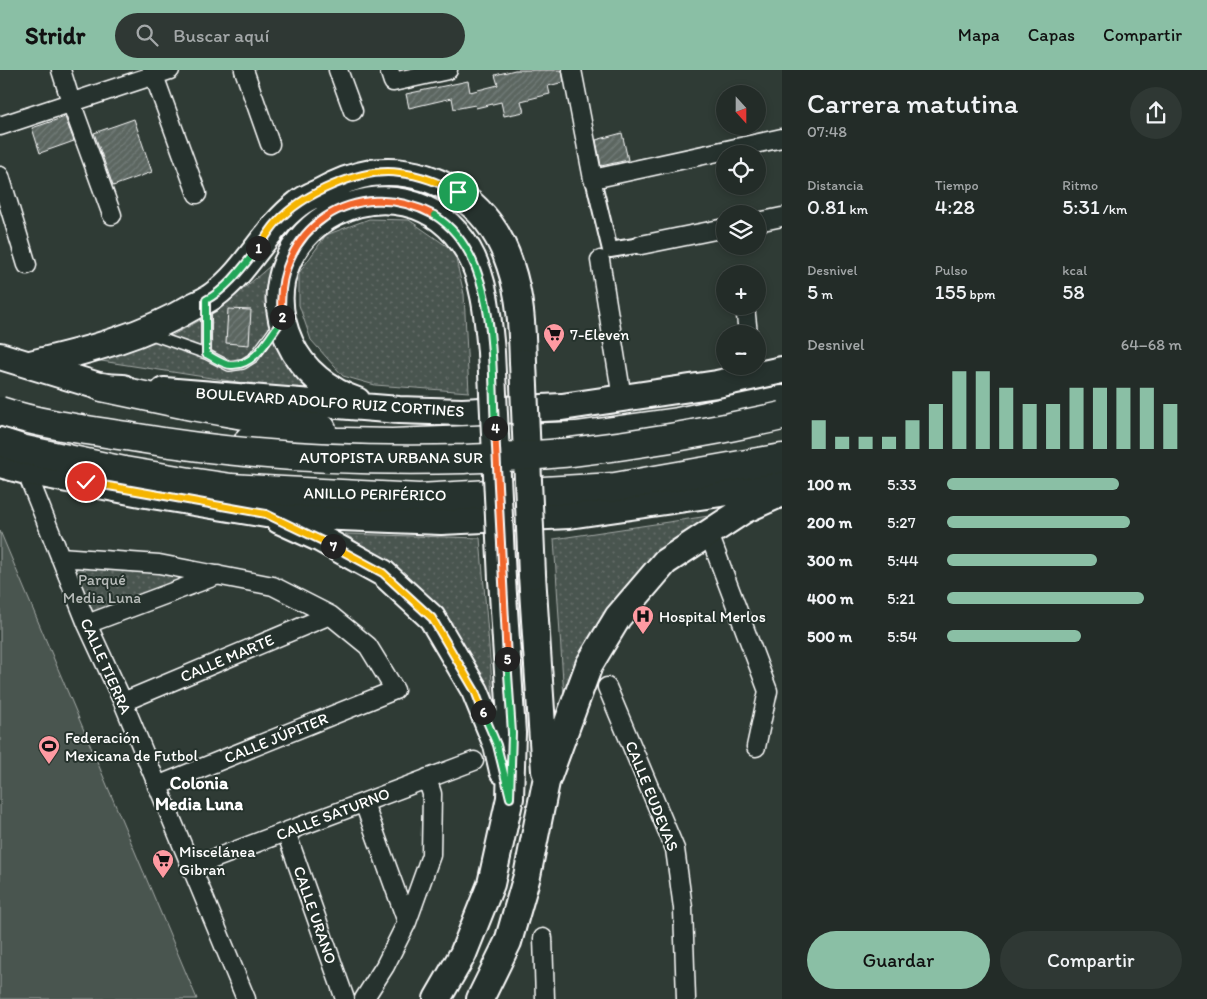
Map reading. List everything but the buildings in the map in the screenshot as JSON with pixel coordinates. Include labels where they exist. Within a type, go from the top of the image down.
[{"type":"highway","points":[[102,387],[192,406],[392,443]]},
{"type":"highway","points":[[0,397],[37,408],[193,434],[256,441],[392,443],[576,436],[678,422],[782,400]]},
{"type":"highway","name":"AUTOPISTA URBANA SUR","points":[[0,411],[27,420],[193,448],[288,456],[382,460],[492,458],[569,453],[671,438],[782,416]]},
{"type":"highway","name":"AUTOPISTA URBANA SUR","points":[[0,429],[83,448],[216,468],[351,478],[421,479],[552,472],[623,464],[782,434]]},
{"type":"highway","name":"ANILLO PERIFÉRICO","points":[[0,442],[43,454],[190,482],[283,492],[419,498],[615,486],[782,458]]},
{"type":"highway","points":[[146,494],[338,504],[419,498]]},
{"type":"main road","points":[[27,364],[64,356],[143,332],[176,317],[213,296],[240,272],[276,223],[299,203],[333,184],[370,173],[399,172],[432,180],[458,192],[483,214],[498,237],[510,264],[521,307],[532,574],[546,782]]},
{"type":"main road","points":[[399,410],[368,405],[352,400],[325,384],[302,363],[293,350],[282,320],[281,289],[284,274],[293,252],[306,233],[331,213],[346,206],[368,201],[392,201],[408,204],[436,216],[449,226],[468,250],[475,265],[488,322],[491,352],[502,579],[512,733],[510,798],[491,884],[463,954],[437,999]]},
{"type":"main road","name":"BOULEVARD ADOLFO RUIZ CORTINES","points":[[0,356],[102,387],[253,397],[399,410],[462,412],[562,407],[717,384],[742,375]]},
{"type":"main road","name":"BOULEVARD ADOLFO RUIZ CORTINES","points":[[766,371],[782,370]]},
{"type":"main road","points":[[0,464],[26,471],[146,494],[266,514],[441,521],[569,515],[782,484]]},
{"type":"main road","points":[[480,999],[508,942],[527,876],[546,782],[589,665],[618,617],[665,562],[744,510],[782,493]]},
{"type":"main road","points":[[266,514],[321,539],[383,573],[432,618],[475,691],[497,745],[510,798]]},
{"type":"street","points":[[61,70],[112,215]]},
{"type":"street","points":[[244,70],[270,144]]},
{"type":"street","points":[[338,70],[353,111]]},
{"type":"street","points":[[391,76],[448,70]]},
{"type":"street","points":[[572,70],[610,250],[716,230]]},
{"type":"street","points":[[0,126],[159,72],[197,194]]},
{"type":"street","points":[[594,179],[782,138]]},
{"type":"street","points":[[0,176],[28,265]]},
{"type":"street","points":[[766,220],[782,217]]},
{"type":"street","points":[[600,260],[622,398]]},
{"type":"street","name":"CALLE TIERRA","points":[[26,471],[87,624],[123,702],[246,999]]},
{"type":"street","points":[[709,534],[768,691],[756,747]]},
{"type":"street","points":[[60,557],[159,564],[273,586],[330,615]]},
{"type":"street","points":[[87,624],[218,575]]},
{"type":"street","name":"CALLE JÚPITER","points":[[157,786],[395,690],[368,646],[330,615]]},
{"type":"street","name":"CALLE MARTE","points":[[123,702],[330,615]]},
{"type":"street","name":"CALLE EUDEVAS","points":[[606,687],[675,849],[683,908],[686,999]]},
{"type":"street","name":"CALLE SATURNO","points":[[192,867],[474,761]]},
{"type":"street","points":[[364,999],[385,966],[407,922],[431,855],[432,794],[427,778]]},
{"type":"street","points":[[364,803],[407,922]]},
{"type":"street","name":"CALLE URANO","points":[[286,832],[345,999]]},
{"type":"street","points":[[543,938],[545,999]]},
{"type":"lane","points":[[206,300],[206,354]]},
{"type":"lane","points":[[143,332],[206,354],[229,366],[243,364],[254,357],[282,320]]},
{"type":"green space","points":[[369,219],[409,220],[454,251],[464,294],[469,392],[375,385],[343,376],[311,340],[299,305],[299,273],[326,235]]},
{"type":"green space","points":[[270,266],[271,317],[276,342],[290,369],[314,394],[95,360],[171,336],[219,310]]},
{"type":"green space","points":[[722,514],[678,540],[565,713],[554,539]]},
{"type":"green space","name":"Federación Mexicana de Futbol","points":[[0,531],[197,999],[0,999]]},
{"type":"green space","points":[[345,534],[480,538],[496,730],[392,565]]},
{"type":"green space","name":"Parqué Media Luna","points":[[60,557],[218,575],[87,624]]},
{"type":"place","name":"7-Eleven","points":[[554,353]]},
{"type":"place","name":"Hospital Merlos","points":[[643,635]]},
{"type":"place","name":"Federación Mexicana de Futbol","points":[[49,765]]},
{"type":"place","name":"Miscelánea Gibran","points":[[163,879]]},
{"type":"district","name":"Colonia Media Luna","points":[[199,793]]},
{"type":"route","points":[[86,482],[266,514],[321,539],[383,573],[432,618],[475,691],[497,745],[510,798],[512,733],[502,579],[491,352],[486,307],[475,265],[468,250],[449,226],[436,216],[422,209],[408,204],[376,200],[346,206],[318,222],[297,245],[289,259],[281,289],[280,305],[282,320],[254,357],[243,364],[229,366],[206,354],[206,300],[240,272],[276,223],[299,203],[333,184],[370,173],[399,172],[432,180],[458,192]]}]
